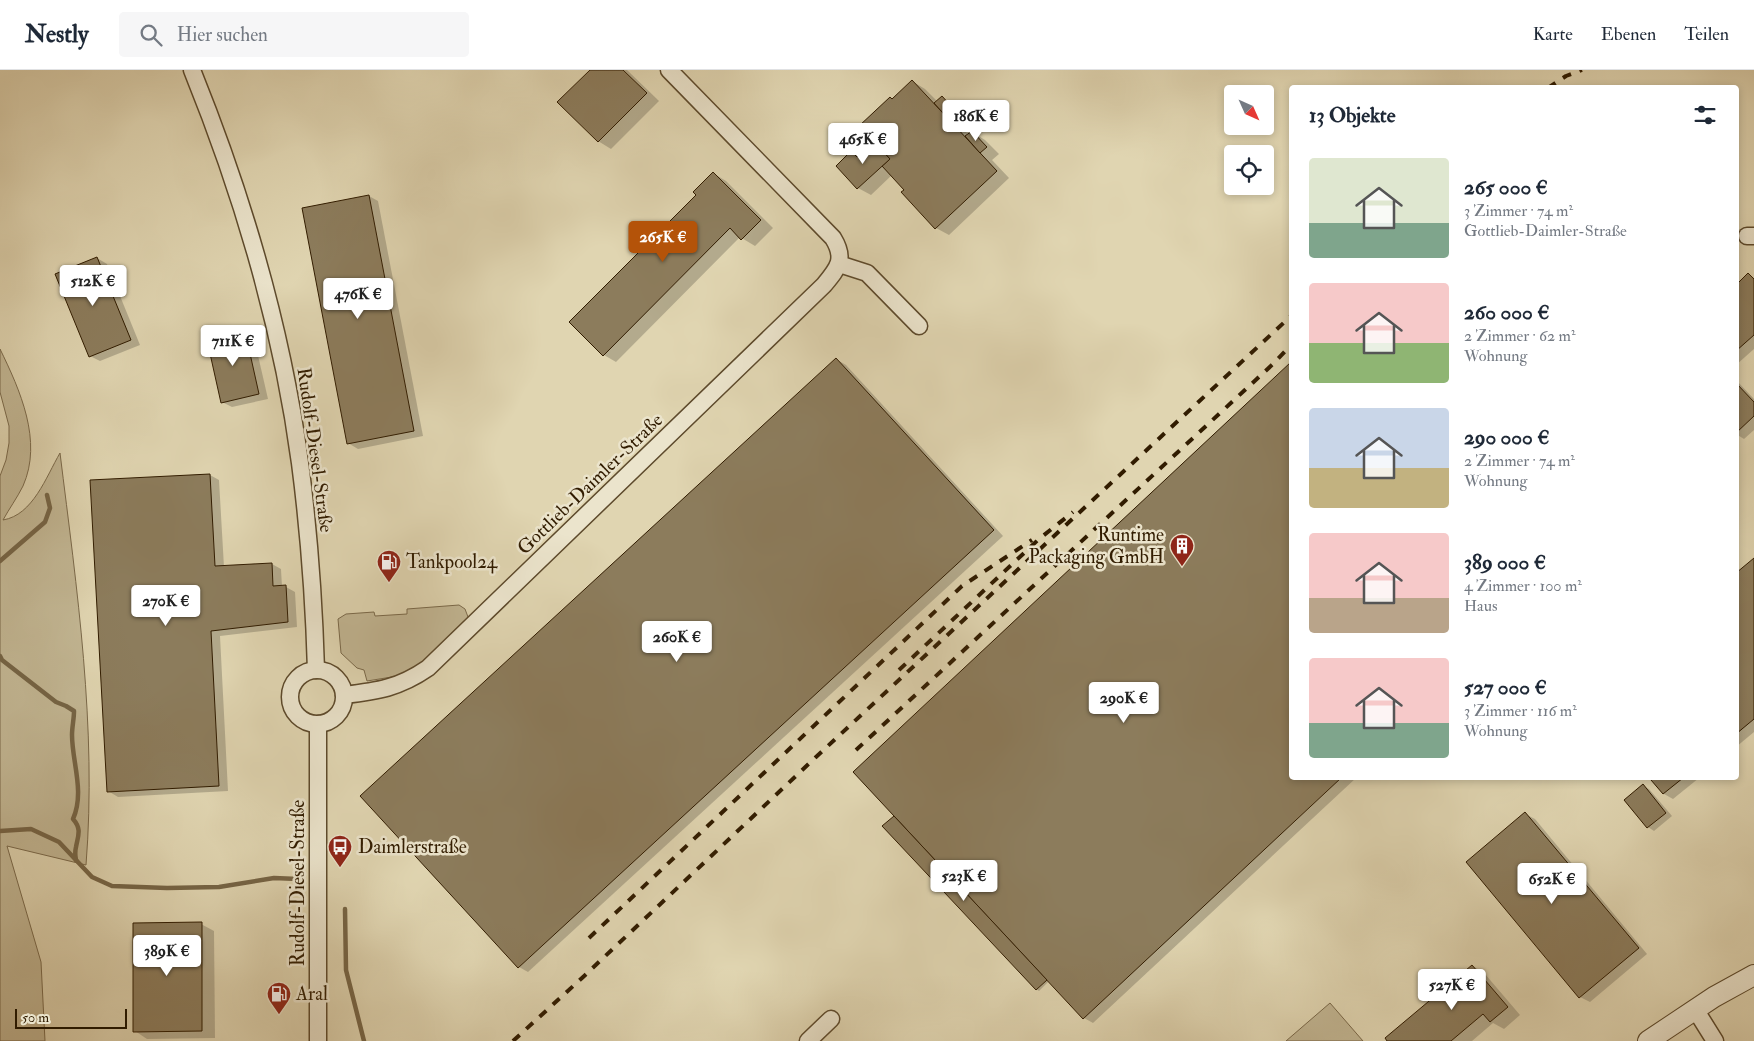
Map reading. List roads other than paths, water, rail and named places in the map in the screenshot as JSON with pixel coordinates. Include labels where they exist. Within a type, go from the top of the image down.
[{"type":"street","name":"Rudolf-Diesel-Straße","points":[[192,70],[213,122],[237,191],[259,267],[279,349],[300,462],[310,562],[316,670]]},
{"type":"street","points":[[669,70],[833,238],[838,246],[839,264],[867,273],[919,326]]},
{"type":"street","name":"Gottlieb-Daimler-Straße","points":[[344,695],[382,690],[403,684],[428,668],[824,285],[835,273],[839,264]]},
{"type":"street","points":[[316,670],[326,672],[335,677],[344,695],[342,706],[337,715],[329,722],[318,724],[310,724],[302,720],[292,707],[290,699],[294,682],[308,672],[316,670]]},
{"type":"street","name":"Rudolf-Diesel-Straße","points":[[318,724],[318,1041]]},
{"type":"street","points":[[1648,1041],[1695,1009],[1754,975]]},
{"type":"street","points":[[1695,1009],[1715,1041]]},
{"type":"street","points":[[808,1041],[831,1020]]},
{"type":"waterway","points":[[0,561],[45,522],[50,508],[47,495]]},
{"type":"waterway","points":[[0,656],[2,660],[56,702],[74,711],[72,735],[78,798],[73,819],[78,826],[79,833],[75,850],[76,860]]},
{"type":"waterway","points":[[0,831],[31,829],[59,842],[92,877],[112,886],[219,887],[274,878],[298,879]]},
{"type":"waterway","points":[[345,909],[346,970],[364,1041]]},
{"type":"railway","points":[[1552,85],[1566,76],[1582,70]]},
{"type":"railway","points":[[513,1041],[1289,318]]},
{"type":"railway","points":[[856,750],[1289,347]]},
{"type":"railway","points":[[899,670],[1039,539],[1073,512]]},
{"type":"railway","points":[[589,938],[962,586],[1032,540]]},
{"type":"place","name":"Runtime Packaging GmbH","points":[[1182,567]]},
{"type":"place","name":"Tankpool24","points":[[389,583]]},
{"type":"place","name":"Daimlerstraße","points":[[340,868]]},
{"type":"place","name":"Aral","points":[[279,1015]]}]
